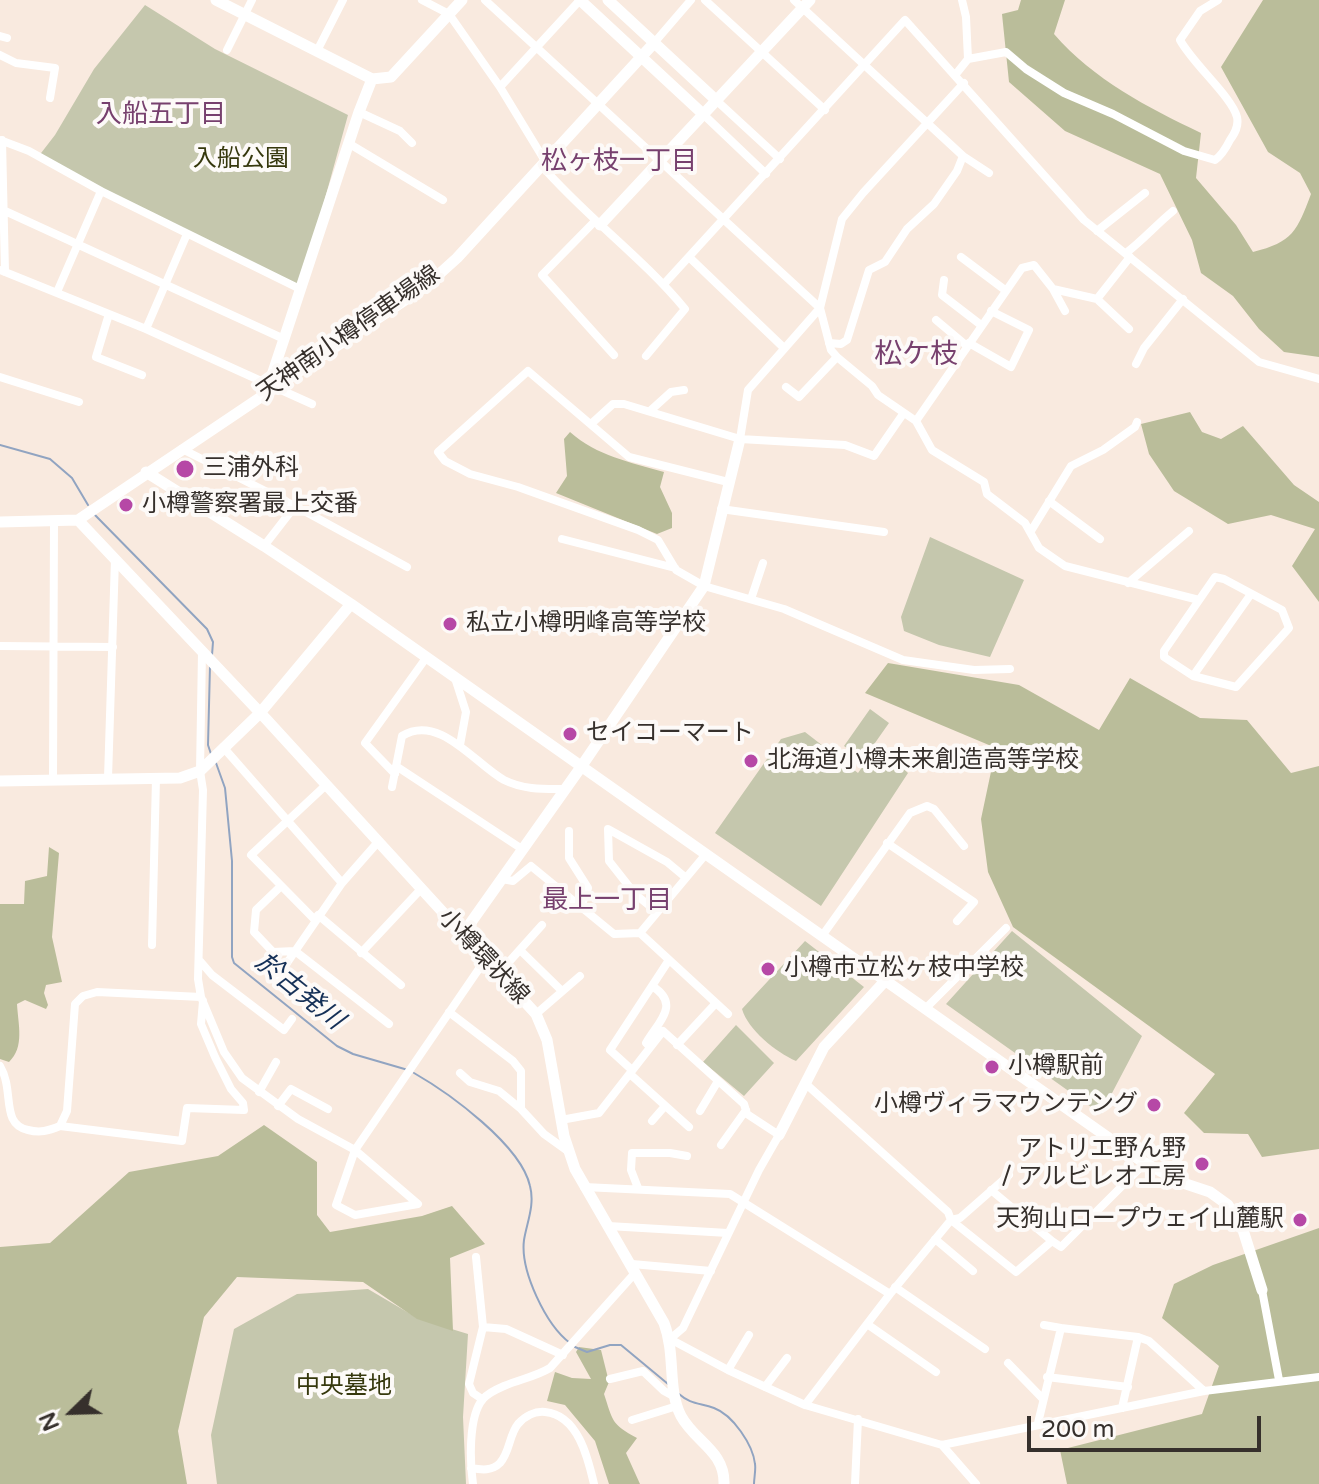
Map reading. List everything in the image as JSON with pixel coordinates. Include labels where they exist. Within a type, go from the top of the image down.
[{"type":"street","points":[[216,0],[372,79],[391,77],[462,0]]},
{"type":"street","points":[[227,50],[252,0]]},
{"type":"street","points":[[317,51],[343,0]]},
{"type":"street","points":[[422,0],[449,14],[500,87],[543,163],[598,223],[664,284],[685,309],[646,356]]},
{"type":"street","points":[[485,0],[820,308],[829,343],[837,357],[872,386],[878,395],[916,421],[932,450],[984,482],[987,494],[1009,509],[1031,531],[1039,548],[1065,566],[1199,600]]},
{"type":"street","points":[[500,87],[580,0],[766,174]]},
{"type":"street","points":[[608,0],[780,159]]},
{"type":"street","points":[[654,43],[691,0]]},
{"type":"street","points":[[705,0],[825,110]]},
{"type":"street","points":[[962,0],[968,59]]},
{"type":"street","points":[[956,74],[968,59],[1006,52],[1064,93],[1113,114],[1184,151],[1215,160],[1236,132],[1237,117],[1225,96],[1189,57],[1180,40],[1200,11],[1218,0]]},
{"type":"street","points":[[614,355],[542,275],[661,162],[802,3],[963,156],[989,173]]},
{"type":"street","points":[[664,284],[905,20],[1084,220],[1259,362],[1319,379]]},
{"type":"street","name":"天神南小樽停車場線","points":[[81,518],[426,286],[457,258],[654,43]]},
{"type":"street","points":[[0,55],[16,63],[55,68],[50,98]]},
{"type":"street","points":[[272,388],[272,375],[372,79]]},
{"type":"street","points":[[462,935],[704,586],[740,439],[748,390],[820,308],[842,219],[964,83]]},
{"type":"street","points":[[359,112],[400,131],[412,143]]},
{"type":"street","points":[[300,289],[101,191],[29,151],[1,140],[5,211],[2,271],[146,329],[312,404]]},
{"type":"street","points":[[348,143],[443,200]]},
{"type":"street","points":[[829,343],[841,344],[847,340],[869,270],[885,262],[907,229],[934,204],[957,171],[963,156]]},
{"type":"street","points":[[57,292],[101,191]]},
{"type":"street","points":[[1097,231],[1145,193]]},
{"type":"street","points":[[5,211],[284,339]]},
{"type":"street","points":[[1097,299],[1128,255],[1173,211]]},
{"type":"street","points":[[146,329],[187,234]]},
{"type":"street","points":[[689,257],[784,348]]},
{"type":"street","points":[[961,257],[1005,290]]},
{"type":"street","points":[[916,421],[1022,268],[1034,265],[1065,311]]},
{"type":"street","points":[[944,280],[942,295],[981,325]]},
{"type":"street","points":[[1053,289],[1097,299],[1129,329]]},
{"type":"street","points":[[1136,364],[1144,348],[1183,299]]},
{"type":"street","points":[[936,320],[968,344],[1011,367],[1029,330],[991,311]]},
{"type":"street","points":[[109,314],[96,357],[142,375]]},
{"type":"street","points":[[786,387],[799,397],[837,357]]},
{"type":"street","points":[[675,568],[658,540],[638,530],[518,487],[470,474],[445,461],[438,452],[528,371],[629,457],[728,482]]},
{"type":"street","points":[[0,377],[79,402]]},
{"type":"street","points":[[650,411],[671,392],[684,390]]},
{"type":"street","points":[[591,424],[613,404],[624,404],[740,439],[845,445],[874,456],[903,414]]},
{"type":"street","points":[[1031,531],[1071,466],[1103,450],[1135,427],[1137,422]]},
{"type":"street","points":[[182,449],[407,567]]},
{"type":"street","points":[[146,472],[351,604],[1145,1163],[1180,1182],[1210,1192],[1228,1205],[1243,1230],[1262,1290],[1279,1380]]},
{"type":"street","points":[[1049,501],[1100,539]]},
{"type":"street","points":[[264,546],[295,506]]},
{"type":"street","points":[[721,509],[884,532]]},
{"type":"street","points":[[0,522],[81,518]]},
{"type":"street","name":"小樽環状線","points":[[81,518],[115,559],[536,1014],[547,1040],[569,1152],[584,1187],[633,1268],[670,1339],[675,1399]]},
{"type":"street","points":[[53,780],[54,521]]},
{"type":"street","points":[[1128,583],[1189,531]]},
{"type":"street","points":[[562,539],[675,568],[704,586],[784,609],[903,660],[974,670],[1010,669]]},
{"type":"street","points":[[108,778],[115,559]]},
{"type":"street","points":[[751,599],[763,563]]},
{"type":"street","points":[[1215,577],[1251,594],[1282,610],[1289,628],[1236,687],[1193,676],[1164,657],[1164,651],[1215,577]]},
{"type":"street","points":[[1193,676],[1251,594]]},
{"type":"street","points":[[0,781],[180,778],[203,768],[260,713],[351,604]]},
{"type":"street","points":[[0,646],[113,647]]},
{"type":"street","points":[[426,658],[365,743],[396,770],[522,849]]},
{"type":"street","points":[[0,1066],[6,1077],[8,1120],[13,1127],[42,1132],[60,1126],[182,1141],[187,1108],[244,1110],[201,1024],[199,960],[208,659]]},
{"type":"street","points":[[455,678],[466,712],[460,745]]},
{"type":"street","points":[[392,787],[402,736],[418,731],[440,734],[460,745],[503,779],[527,788],[565,789]]},
{"type":"street","points":[[219,751],[287,820],[342,883]]},
{"type":"street","points":[[152,945],[156,778]]},
{"type":"street","points":[[326,785],[251,855],[316,918],[401,985]]},
{"type":"street","points":[[822,936],[910,813],[927,806],[943,819],[964,846]]},
{"type":"street","points":[[657,912],[635,894],[609,861],[608,829],[667,862],[685,877]]},
{"type":"street","points":[[569,831],[569,858],[588,888],[581,907]]},
{"type":"street","points":[[278,976],[342,883],[378,842]]},
{"type":"street","points":[[887,843],[974,902],[957,921]]},
{"type":"street","points":[[640,933],[706,854]]},
{"type":"street","points":[[502,879],[513,881],[531,866],[614,934],[640,933],[728,1014]]},
{"type":"street","points":[[281,886],[256,910],[254,932],[273,952],[295,951],[389,1024]]},
{"type":"street","points":[[361,953],[421,889]]},
{"type":"street","points":[[499,973],[542,925]]},
{"type":"street","points":[[925,1009],[1006,928]]},
{"type":"street","points":[[521,951],[562,991]]},
{"type":"street","points":[[199,960],[212,975],[284,1030],[292,1019]]},
{"type":"street","points":[[202,999],[224,1052],[242,1078],[278,1106],[355,1150],[418,1204],[355,1215],[336,1205],[355,1150],[485,960]]},
{"type":"street","points":[[669,960],[610,1050],[689,1127]]},
{"type":"street","points":[[536,1014],[580,976]]},
{"type":"street","points":[[885,981],[829,1039],[743,1201],[683,1328],[670,1339],[805,1405],[942,1445],[1204,1391],[1319,1377]]},
{"type":"street","points":[[650,1047],[646,1043],[667,1009],[667,1000],[652,986]]},
{"type":"street","points":[[60,1126],[67,1111],[75,1004],[83,996],[97,992],[202,999]]},
{"type":"street","points":[[677,1045],[716,1003]]},
{"type":"street","points":[[449,1012],[513,1061],[521,1071],[521,1109]]},
{"type":"street","points":[[561,1120],[599,1113],[663,1031],[744,1104],[747,1114],[779,1135]]},
{"type":"street","points":[[259,1092],[276,1062]]},
{"type":"street","points":[[460,1073],[470,1082],[499,1091],[544,1134],[569,1152]]},
{"type":"street","points":[[700,1111],[718,1081]]},
{"type":"street","points":[[806,1084],[948,1212],[951,1220],[1016,1272],[1052,1241]]},
{"type":"street","points":[[278,1106],[291,1089],[328,1109]]},
{"type":"street","points":[[652,1121],[665,1106]]},
{"type":"street","points":[[721,1145],[746,1110]]},
{"type":"street","points":[[638,1188],[631,1170],[632,1153],[687,1156]]},
{"type":"street","points":[[991,1190],[1061,1247],[1145,1163]]},
{"type":"street","points":[[805,1405],[892,1290],[951,1220],[960,1218],[1009,1175]]},
{"type":"street","points":[[584,1187],[730,1194],[985,1349]]},
{"type":"street","points":[[608,1226],[728,1233]]},
{"type":"street","points":[[935,1239],[973,1271]]},
{"type":"street","points":[[476,1257],[483,1327],[469,1384],[473,1393],[482,1399]]},
{"type":"street","points":[[473,1484],[474,1415],[482,1399],[503,1386],[536,1376],[550,1368],[633,1268],[711,1271]]},
{"type":"street","points":[[867,1324],[936,1372]]},
{"type":"street","points":[[1044,1325],[1149,1341],[1204,1391]]},
{"type":"street","points":[[483,1327],[506,1329],[563,1355]]},
{"type":"street","points":[[1038,1423],[1061,1328]]},
{"type":"street","points":[[728,1370],[749,1335]]},
{"type":"street","points":[[1122,1408],[1138,1337]]},
{"type":"street","points":[[765,1387],[787,1358]]},
{"type":"street","points":[[1008,1363],[1043,1399]]},
{"type":"street","points":[[610,1379],[643,1371],[675,1399],[690,1429],[711,1448],[720,1463],[724,1484]]},
{"type":"street","points":[[1047,1377],[1128,1387]]},
{"type":"street","points":[[632,1420],[675,1399]]},
{"type":"street","points":[[471,1468],[483,1470],[501,1462],[521,1421],[540,1411],[563,1418],[574,1430],[594,1484]]},
{"type":"street","points":[[855,1484],[858,1419]]},
{"type":"street","points":[[942,1445],[976,1484]]},
{"type":"green space","points":[[1021,0],[1065,0],[1054,34],[1070,50],[1122,91],[1201,133],[1196,178],[1236,225],[1253,252],[1277,244],[1292,233],[1311,194],[1300,173],[1268,152],[1221,67],[1263,0],[1319,0],[1319,357],[1284,352],[1259,329],[1233,296],[1201,273],[1192,240],[1160,174],[1065,131],[1009,82],[1002,14],[1018,10]]},
{"type":"green space","name":"入船公園","points":[[145,5],[215,49],[348,115],[300,289],[38,157],[55,135],[94,69]]},
{"type":"green space","points":[[1190,412],[1202,432],[1221,439],[1243,426],[1294,485],[1319,502],[1319,602],[1292,566],[1315,529],[1271,515],[1228,524],[1174,491],[1149,454],[1141,424]]},
{"type":"green space","points":[[570,432],[603,453],[664,472],[660,487],[672,513],[672,528],[657,534],[556,493],[567,476],[564,439]]},
{"type":"green space","points":[[930,537],[1024,580],[990,657],[939,645],[904,631],[901,617]]},
{"type":"green space","points":[[888,663],[1019,685],[1099,730],[1130,678],[1200,718],[1247,720],[1291,773],[1319,766],[1319,1149],[1262,1157],[1248,1134],[1204,1133],[1184,1113],[1215,1074],[1013,927],[988,872],[981,819],[996,748],[865,693]]},
{"type":"green space","points":[[870,709],[889,723],[863,760],[844,746]]},
{"type":"green space","points":[[805,732],[858,773],[878,745],[908,773],[821,906],[715,833],[781,739]]},
{"type":"green space","points":[[49,847],[59,853],[52,937],[62,982],[46,985],[46,1009],[25,1000],[17,1004],[19,1042],[9,1062],[0,1059],[0,904],[24,904],[25,881],[47,876]]},
{"type":"green space","points":[[1012,931],[1142,1036],[1101,1114],[946,1004]]},
{"type":"green space","points":[[805,941],[864,987],[796,1061],[764,1040],[750,1025],[742,1009]]},
{"type":"green space","points":[[736,1025],[774,1063],[744,1096],[703,1062]]},
{"type":"green space","points":[[264,1125],[317,1162],[317,1215],[330,1232],[422,1216],[452,1206],[485,1244],[450,1258],[453,1331],[417,1319],[363,1282],[237,1277],[204,1317],[178,1431],[187,1484],[0,1484],[0,1247],[50,1243],[129,1172],[218,1156]]},
{"type":"green space","points":[[1319,1228],[1319,1484],[1067,1484],[1060,1450],[1202,1414],[1219,1366],[1162,1318],[1174,1284],[1213,1265]]},
{"type":"green space","name":"中央墓地","points":[[368,1289],[419,1319],[468,1334],[463,1417],[466,1484],[217,1484],[211,1435],[234,1329],[297,1294]]},
{"type":"green space","points":[[579,1347],[601,1350],[609,1382],[604,1394],[612,1416],[622,1429],[637,1438],[626,1453],[640,1484],[609,1484],[595,1441],[565,1405],[547,1401],[555,1372],[572,1378],[591,1379],[576,1352]]},
{"type":"waterway","name":"於古発川","points":[[0,445],[50,459],[72,478],[88,505]]},
{"type":"waterway","name":"於古発川","points":[[94,514],[207,629],[213,642],[212,655]]},
{"type":"waterway","name":"於古発川","points":[[210,666],[208,745],[211,754]]},
{"type":"waterway","name":"於古発川","points":[[216,763],[225,788],[232,861],[234,963],[337,1046],[353,1054],[408,1070]]},
{"type":"waterway","name":"於古発川","points":[[414,1073],[446,1093],[482,1122],[524,1170],[532,1200],[524,1240],[526,1267],[544,1311],[570,1343]]},
{"type":"waterway","name":"於古発川","points":[[575,1347],[587,1352],[621,1345],[668,1384]]},
{"type":"waterway","name":"於古発川","points":[[679,1394],[691,1402],[714,1408],[735,1424],[753,1456],[754,1484]]},
{"type":"place","name":"三浦外科","points":[[185,469]]},
{"type":"place","name":"小樽警察署最上交番","points":[[126,505]]},
{"type":"place","name":"私立小樽明峰高等学校","points":[[450,624]]},
{"type":"place","name":"セイコーマート","points":[[570,734]]},
{"type":"place","name":"北海道小樽未来創造高等学校","points":[[751,761]]},
{"type":"place","name":"小樽市立松ヶ枝中学校","points":[[768,969]]},
{"type":"place","name":"小樽駅前","points":[[992,1067]]},
{"type":"place","name":"小樽ヴィラマウンテング","points":[[1154,1105]]},
{"type":"place","name":"アトリエ野ん野 / アルビレオ工房","points":[[1202,1164]]},
{"type":"place","name":"天狗山ロープウェイ山麓駅","points":[[1300,1220]]},
{"type":"district","name":"入船五丁目","points":[[161,115]]},
{"type":"district","name":"松ヶ枝一丁目","points":[[619,162]]},
{"type":"district","name":"松ケ枝","points":[[916,356]]},
{"type":"district","name":"最上一丁目","points":[[607,901]]}]
